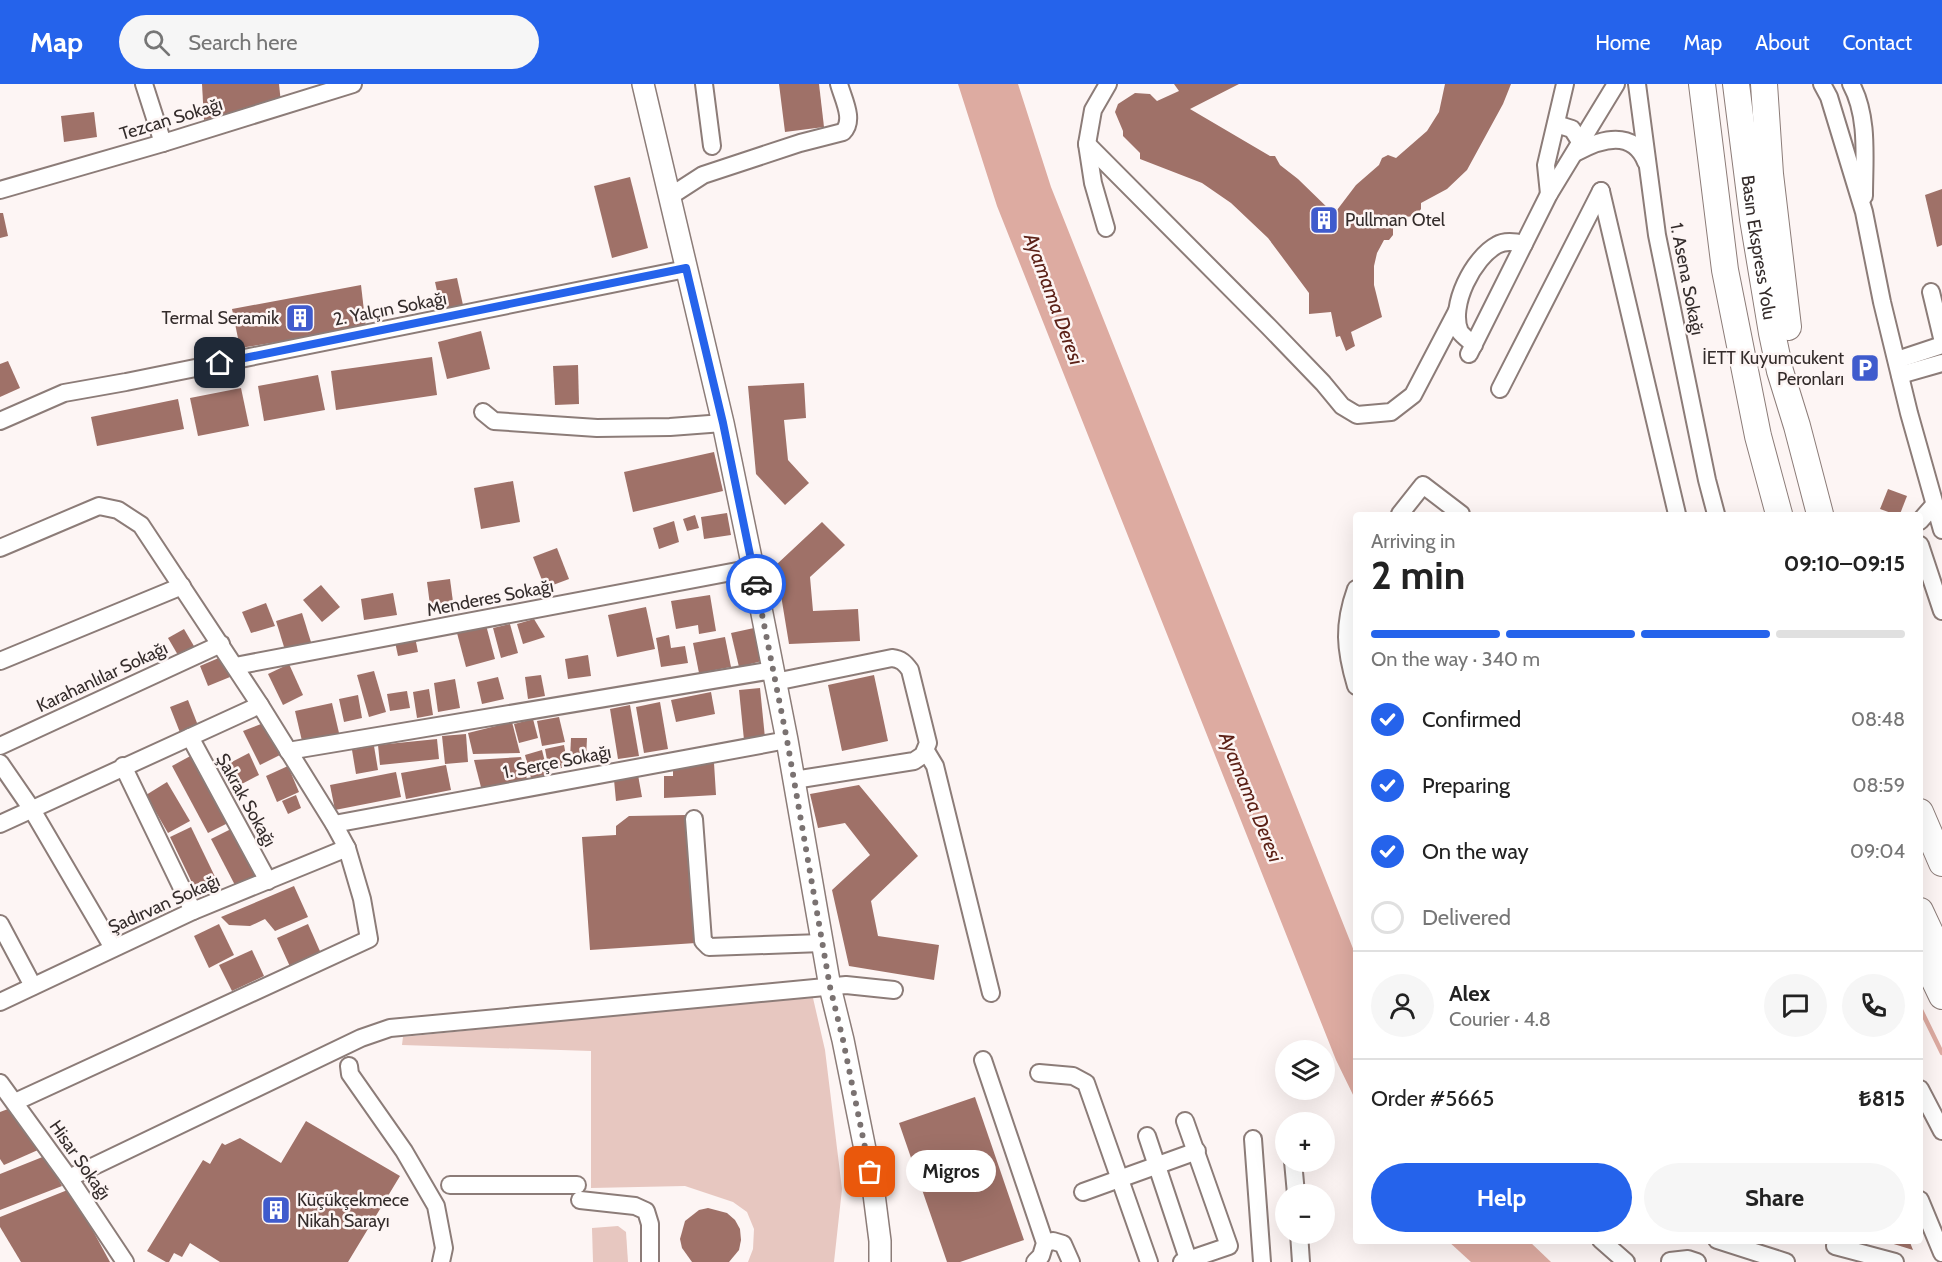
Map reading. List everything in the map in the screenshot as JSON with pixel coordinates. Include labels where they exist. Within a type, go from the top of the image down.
[{"type":"highway","points":[[1689,84],[1701,161],[1725,270]]},
{"type":"highway","name":"Basın Ekspress Yolu","points":[[1702,84],[1725,270],[1758,436],[1778,512]]},
{"type":"highway","name":"Basın Ekspress Yolu","points":[[1736,84],[1753,219],[1770,322],[1780,371],[1819,512]]},
{"type":"highway","points":[[1764,84],[1770,174],[1792,358],[1797,426]]},
{"type":"highway","points":[[1923,819],[1942,863]]},
{"type":"highway","points":[[1923,917],[1942,958]]},
{"type":"highway","points":[[1923,956],[1942,996]]},
{"type":"main road","points":[[643,84],[723,423],[753,568],[787,740],[830,987],[874,1194],[880,1241],[880,1262]]},
{"type":"street","points":[[144,84],[163,143]]},
{"type":"street","name":"Tezcan Sokağı","points":[[0,190],[163,143],[353,84]]},
{"type":"street","points":[[704,84],[712,146]]},
{"type":"street","points":[[669,197],[703,175],[800,143],[843,132],[848,127],[849,118],[839,84]]},
{"type":"street","points":[[1106,228],[1093,183],[1088,144],[1093,110],[1108,84]]},
{"type":"street","points":[[1549,194],[1546,165],[1565,84]]},
{"type":"street","points":[[1457,311],[1460,332],[1472,349],[1549,194],[1616,84]]},
{"type":"street","name":"1. Asena Sokağı","points":[[1637,84],[1660,247],[1715,512]]},
{"type":"street","points":[[1822,84],[1829,97],[1864,212],[1898,367],[1942,530]]},
{"type":"street","points":[[1853,87],[1865,135],[1864,212]]},
{"type":"street","points":[[1556,124],[1572,129],[1578,148]]},
{"type":"street","points":[[1578,148],[1605,140],[1617,139],[1628,142],[1643,154],[1649,172]]},
{"type":"street","points":[[1088,144],[1269,327],[1342,406],[1357,415],[1391,412],[1413,395],[1457,311],[1470,272],[1498,243],[1514,241],[1524,244]]},
{"type":"street","points":[[1500,389],[1601,191],[1677,512]]},
{"type":"street","name":"2. Yalçın Sokağı","points":[[0,421],[64,393],[150,378],[686,268]]},
{"type":"street","points":[[1931,292],[1942,338]]},
{"type":"street","points":[[1898,367],[1942,345]]},
{"type":"street","points":[[1898,367],[1942,363]]},
{"type":"street","points":[[483,412],[494,421],[597,428],[670,427],[723,423]]},
{"type":"street","points":[[1402,512],[1424,485],[1458,512]]},
{"type":"street","points":[[1923,518],[1934,505]]},
{"type":"street","points":[[0,548],[99,506],[118,510],[141,525],[235,666],[334,824],[347,848],[362,899],[369,939],[15,1102]]},
{"type":"street","points":[[1923,554],[1942,611]]},
{"type":"street","name":"Menderes Sokağı","points":[[235,666],[753,568]]},
{"type":"street","points":[[0,661],[182,586]]},
{"type":"street","points":[[1353,600],[1347,621],[1346,640],[1353,676]]},
{"type":"street","name":"Karahanlılar Sokağı","points":[[0,746],[221,645]]},
{"type":"street","points":[[288,751],[892,658],[907,665],[928,743],[926,752],[914,761],[794,780]]},
{"type":"street","points":[[0,824],[260,705]]},
{"type":"street","name":"Şakrak Sokağı","points":[[190,737],[268,880]]},
{"type":"street","name":"1. Serçe Sokağı","points":[[334,824],[787,740]]},
{"type":"street","points":[[926,752],[935,766],[991,993]]},
{"type":"street","points":[[0,763],[31,808],[113,948]]},
{"type":"street","points":[[123,766],[193,910]]},
{"type":"street","points":[[694,819],[703,941],[708,947],[822,943]]},
{"type":"street","name":"Şadırvan Sokağı","points":[[0,1002],[193,910],[347,848]]},
{"type":"street","points":[[0,924],[33,986]]},
{"type":"street","points":[[69,1178],[361,1038],[390,1028],[846,985],[894,990]]},
{"type":"street","points":[[982,1060],[1045,1242],[1041,1256],[1035,1262]]},
{"type":"street","points":[[349,1066],[350,1074],[404,1151],[436,1206],[444,1248],[441,1262]]},
{"type":"street","points":[[1039,1073],[1073,1076],[1086,1083],[1149,1262]]},
{"type":"street","name":"Hisar Sokağı","points":[[0,1083],[126,1262]]},
{"type":"street","points":[[1923,1095],[1942,1131]]},
{"type":"street","points":[[1147,1136],[1187,1261],[1229,1246],[1185,1120]]},
{"type":"street","points":[[1253,1139],[1262,1262]]},
{"type":"street","points":[[1083,1191],[1197,1151]]},
{"type":"street","points":[[450,1185],[579,1192],[635,1206],[646,1211],[650,1224],[650,1262]]},
{"type":"street","points":[[1923,1207],[1942,1253]]},
{"type":"street","points":[[1045,1242],[1053,1241],[1063,1244],[1071,1262]]},
{"type":"street","points":[[1300,1244],[1301,1262]]},
{"type":"street","points":[[1606,1244],[1626,1262]]},
{"type":"street","points":[[1730,1244],[1786,1262]]},
{"type":"street","points":[[1835,1246],[1895,1262]]},
{"type":"street","points":[[1670,1261],[1689,1259],[1697,1262]]},
{"type":"shaded area","points":[[813,998],[825,1050],[842,1189],[834,1262],[748,1262],[753,1249],[754,1229],[747,1212],[733,1202],[685,1186],[591,1188],[591,1051],[402,1045],[403,1037]]},
{"type":"shaded area","points":[[618,1226],[626,1232],[628,1262],[593,1262],[592,1228]]},
{"type":"water","name":"Ayamama Deresi","points":[[958,84],[1018,84],[1051,187],[1353,948],[1353,1095],[1335,1057],[1335,1040],[1328,1040],[997,206]]},
{"type":"water","points":[[1451,1244],[1532,1244],[1551,1262],[1471,1262]]},
{"type":"building","points":[[202,84],[279,84],[281,103],[204,120]]},
{"type":"building","points":[[779,84],[819,84],[824,127],[785,132]]},
{"type":"building","name":"Pullman Otel","points":[[1174,84],[1239,84],[1190,109],[1270,156],[1275,156],[1280,165],[1334,214],[1356,185],[1379,165],[1382,158],[1388,155],[1396,158],[1427,131],[1439,112],[1445,84],[1511,84],[1503,104],[1467,170],[1447,189],[1421,203],[1421,209],[1416,216],[1404,217],[1393,224],[1393,235],[1389,240],[1384,240],[1377,253],[1374,266],[1374,285],[1382,317],[1351,332],[1355,346],[1346,351],[1340,336],[1336,337],[1331,312],[1309,314],[1309,293],[1268,238],[1231,203],[1202,183],[1140,159],[1140,153],[1123,136],[1115,112],[1118,104],[1135,93],[1150,94],[1157,101],[1179,91]]},
{"type":"building","points":[[94,112],[97,137],[64,142],[61,116]]},
{"type":"building","points":[[630,177],[648,248],[612,258],[594,186]]},
{"type":"building","points":[[1942,189],[1942,245],[1937,247],[1925,195]]},
{"type":"building","points":[[0,213],[3,213],[8,236],[0,238]]},
{"type":"building","points":[[457,278],[463,305],[441,309],[435,282]]},
{"type":"building","name":"Termal Seramik","points":[[361,285],[366,328],[240,348],[232,309]]},
{"type":"building","points":[[481,331],[490,369],[447,379],[438,342]]},
{"type":"building","points":[[432,357],[437,395],[336,410],[331,371]]},
{"type":"building","points":[[8,361],[20,388],[0,397],[0,364]]},
{"type":"building","points":[[578,365],[579,404],[555,405],[553,366]]},
{"type":"building","name":"Termal Seramik","points":[[318,375],[325,410],[264,421],[258,386]]},
{"type":"building","points":[[804,383],[806,418],[784,420],[788,460],[809,483],[785,505],[756,474],[748,386]]},
{"type":"building","points":[[241,388],[249,426],[198,436],[190,398]]},
{"type":"building","points":[[178,399],[184,429],[97,446],[91,417]]},
{"type":"building","points":[[714,452],[723,491],[633,512],[624,472]]},
{"type":"building","points":[[513,481],[520,522],[481,529],[474,488]]},
{"type":"building","points":[[1888,489],[1907,496],[1901,512],[1880,509]]},
{"type":"building","points":[[727,513],[731,535],[704,539],[701,517]]},
{"type":"building","points":[[695,515],[699,528],[687,531],[683,519]]},
{"type":"building","points":[[674,521],[679,542],[659,549],[653,528]]},
{"type":"building","points":[[822,522],[845,545],[810,577],[813,611],[858,609],[860,641],[789,644],[776,565]]},
{"type":"building","points":[[557,548],[569,579],[545,588],[533,557]]},
{"type":"building","points":[[450,579],[453,602],[430,605],[427,582]]},
{"type":"building","points":[[321,585],[340,607],[322,622],[303,600]]},
{"type":"building","points":[[393,593],[397,615],[364,620],[361,599]]},
{"type":"building","points":[[710,595],[716,631],[699,634],[698,625],[676,629],[671,601]]},
{"type":"building","points":[[266,603],[275,626],[251,633],[242,612]]},
{"type":"building","points":[[646,607],[655,649],[617,657],[608,615]]},
{"type":"building","points":[[302,613],[311,642],[285,650],[276,621]]},
{"type":"building","points":[[534,619],[545,637],[523,644],[517,624]]},
{"type":"building","points":[[510,624],[518,653],[501,658],[493,628]]},
{"type":"building","points":[[486,625],[495,659],[466,667],[457,633]]},
{"type":"building","points":[[754,628],[762,661],[739,667],[731,633]]},
{"type":"building","points":[[184,629],[198,653],[182,662],[168,638]]},
{"type":"building","points":[[669,635],[671,648],[685,646],[688,663],[661,667],[656,638]]},
{"type":"building","points":[[415,637],[418,652],[398,656],[395,642]]},
{"type":"building","points":[[725,637],[731,667],[699,673],[693,643]]},
{"type":"building","points":[[588,655],[591,676],[568,679],[565,659]]},
{"type":"building","points":[[221,657],[230,677],[208,686],[200,666]]},
{"type":"building","points":[[289,664],[303,695],[283,705],[268,674]]},
{"type":"building","points":[[374,671],[386,712],[369,717],[357,675]]},
{"type":"building","points":[[541,675],[545,696],[528,699],[525,677]]},
{"type":"building","points":[[874,675],[888,741],[842,751],[828,685]]},
{"type":"building","points":[[498,677],[504,699],[482,704],[477,682]]},
{"type":"building","points":[[455,679],[460,708],[438,712],[434,683]]},
{"type":"building","points":[[760,688],[765,738],[744,740],[739,690]]},
{"type":"building","points":[[429,689],[433,715],[417,718],[413,692]]},
{"type":"building","points":[[407,691],[410,708],[390,711],[387,694]]},
{"type":"building","points":[[711,692],[715,714],[676,722],[671,700]]},
{"type":"building","points":[[358,695],[362,718],[344,722],[339,699]]},
{"type":"building","points":[[188,700],[199,728],[181,735],[170,707]]},
{"type":"building","points":[[660,702],[668,749],[644,753],[636,707]]},
{"type":"building","points":[[332,703],[339,733],[302,741],[295,711]]},
{"type":"building","points":[[630,705],[639,756],[618,759],[610,709]]},
{"type":"building","points":[[559,717],[565,742],[542,746],[537,721]]},
{"type":"building","points":[[533,719],[538,738],[519,743],[514,724]]},
{"type":"building","points":[[266,722],[282,754],[260,765],[243,731]]},
{"type":"building","points":[[512,722],[520,753],[473,754],[468,733]]},
{"type":"building","points":[[466,734],[468,762],[445,764],[442,736]]},
{"type":"building","points":[[571,738],[587,738],[586,759],[570,759]]},
{"type":"building","points":[[437,739],[439,759],[380,765],[378,745]]},
{"type":"building","points":[[564,745],[568,767],[549,770],[545,749]]},
{"type":"building","points":[[374,746],[378,770],[356,774],[352,750]]},
{"type":"building","points":[[542,750],[548,774],[531,778],[525,755]]},
{"type":"building","points":[[249,753],[259,775],[236,787],[226,765]]},
{"type":"building","points":[[194,754],[230,822],[208,833],[172,766]]},
{"type":"building","points":[[521,757],[527,779],[482,791],[474,760]]},
{"type":"building","points":[[714,763],[716,795],[664,798],[664,776],[673,776],[673,769]]},
{"type":"building","points":[[446,765],[451,790],[406,799],[401,773]]},
{"type":"building","points":[[288,766],[299,792],[277,802],[266,776]]},
{"type":"building","points":[[396,772],[401,797],[335,810],[330,785]]},
{"type":"building","points":[[638,775],[642,797],[616,801],[614,780]]},
{"type":"building","points":[[167,782],[190,821],[168,833],[146,795]]},
{"type":"building","points":[[859,785],[918,856],[871,901],[878,936],[939,945],[934,980],[849,966],[832,890],[870,855],[845,823],[818,828],[810,794]]},
{"type":"building","points":[[296,795],[301,808],[288,814],[282,801]]},
{"type":"building","points":[[686,815],[696,943],[590,950],[582,837],[616,835],[616,826],[629,816]]},
{"type":"building","points":[[191,827],[219,885],[198,895],[170,837]]},
{"type":"building","points":[[233,828],[258,878],[237,889],[211,839]]},
{"type":"building","points":[[294,886],[308,917],[275,931],[265,919],[250,926],[229,925],[221,917]]},
{"type":"building","points":[[219,924],[234,955],[209,968],[194,936]]},
{"type":"building","points":[[308,924],[323,958],[292,971],[277,938]]},
{"type":"building","points":[[252,950],[264,976],[232,991],[219,965]]},
{"type":"building","points":[[975,1097],[1024,1240],[960,1262],[947,1262],[899,1123]]},
{"type":"building","points":[[8,1109],[38,1150],[4,1165],[0,1159],[0,1112]]},
{"type":"building","name":"Küçükçekmece Nikah Sarayı","points":[[306,1121],[400,1176],[348,1262],[220,1262],[190,1243],[182,1257],[174,1253],[169,1262],[147,1251],[203,1160],[210,1164],[222,1143],[225,1145],[240,1138],[281,1163]]},
{"type":"building","points":[[45,1156],[62,1186],[0,1210],[0,1174]]},
{"type":"building","points":[[70,1189],[110,1262],[21,1262],[0,1227],[0,1217]]},
{"type":"building","points":[[708,1208],[727,1213],[740,1229],[739,1250],[729,1262],[692,1262],[682,1248],[680,1239],[685,1221],[699,1210]]},
{"type":"building","points":[[1894,1244],[1911,1244],[1913,1250]]},
{"type":"waterway","points":[[1923,1014],[1942,1053]]},
{"type":"way so far","points":[[756,584],[787,740],[830,987],[870,1172]]},
{"type":"place","name":"Pullman Otel","points":[[1324,220]]},
{"type":"place","name":"Termal Seramik","points":[[300,318]]},
{"type":"place","name":"İETT Kuyumcukent Peronları","points":[[1865,368]]},
{"type":"place","name":"Migros","points":[[870,1172]]},
{"type":"place","name":"Küçükçekmece Nikah Sarayı","points":[[276,1210]]},
{"type":"route","points":[[220,363],[686,268],[723,423],[756,584]]}]
